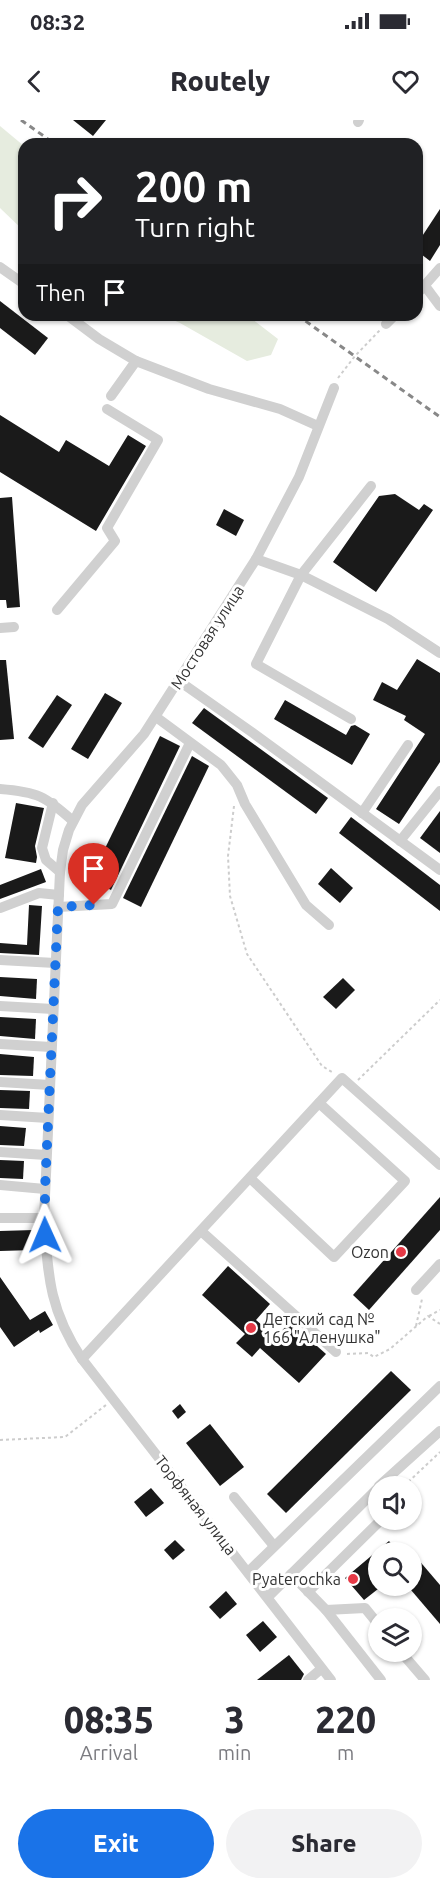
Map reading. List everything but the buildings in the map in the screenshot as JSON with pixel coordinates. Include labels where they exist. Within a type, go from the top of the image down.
[{"type":"street","points":[[0,267],[18,280]]},
{"type":"street","points":[[423,288],[440,268]]},
{"type":"street","points":[[423,292],[440,306]]},
{"type":"street","points":[[75,321],[99,339],[136,361],[209,390],[280,409],[318,426]]},
{"type":"street","points":[[386,324],[389,321]]},
{"type":"street","points":[[111,396],[136,361]]},
{"type":"street","name":"Мостовая улица","points":[[60,872],[63,850],[73,820],[82,805],[133,748],[156,717],[256,559],[299,477],[334,388]]},
{"type":"street","points":[[57,610],[115,541],[107,528],[158,440],[107,409]]},
{"type":"street","points":[[351,719],[256,664],[301,575],[371,486]]},
{"type":"street","points":[[256,559],[301,575],[388,619],[440,653]]},
{"type":"street","points":[[0,628],[14,627]]},
{"type":"street","points":[[179,681],[440,870]]},
{"type":"street","points":[[156,717],[221,765],[237,785],[245,804],[306,905],[329,925]]},
{"type":"street","points":[[58,907],[112,904],[190,744]]},
{"type":"street","points":[[362,813],[408,745]]},
{"type":"street","points":[[0,789],[40,794],[73,820]]},
{"type":"street","points":[[400,841],[440,791]]},
{"type":"street","points":[[53,803],[42,848],[46,860],[60,872]]},
{"type":"street","name":"Торфяная улица","points":[[60,872],[44,1218],[48,1268],[57,1313],[82,1359],[331,1680]]},
{"type":"street","points":[[0,908],[39,893],[59,895]]},
{"type":"street","points":[[0,960],[56,963]]},
{"type":"street","points":[[0,1006],[53,1009]]},
{"type":"street","points":[[0,1044],[51,1047]]},
{"type":"street","points":[[82,1359],[342,1078],[440,1165]]},
{"type":"street","points":[[0,1082],[50,1085]]},
{"type":"street","points":[[250,1178],[334,1257],[405,1181],[319,1103]]},
{"type":"street","points":[[0,1115],[48,1118]]},
{"type":"street","points":[[0,1152],[46,1155]]},
{"type":"street","points":[[0,1185],[45,1189]]},
{"type":"street","points":[[0,1218],[44,1218]]},
{"type":"street","points":[[201,1231],[336,1352]]},
{"type":"street","points":[[419,1293],[440,1264]]},
{"type":"street","points":[[248,1572],[440,1386]]},
{"type":"street","points":[[394,1476],[440,1431]]},
{"type":"street","points":[[234,1497],[274,1546]]},
{"type":"street","points":[[267,1598],[368,1501]]},
{"type":"street","points":[[308,1592],[371,1530]]},
{"type":"street","points":[[291,1574],[326,1610],[381,1680]]},
{"type":"street","points":[[326,1610],[365,1608],[368,1612]]},
{"type":"street","points":[[410,1662],[425,1680]]},
{"type":"street","points":[[308,1680],[321,1669]]},
{"type":"path","points":[[334,388],[338,377],[355,356],[386,324]]},
{"type":"path","points":[[237,785],[228,856],[230,896],[247,954],[322,1066],[342,1078]]},
{"type":"path","points":[[351,1086],[440,1000]]},
{"type":"path","points":[[416,1327],[419,1293]]},
{"type":"path","points":[[336,1352],[368,1353],[374,1357],[390,1349],[428,1316],[440,1310]]},
{"type":"path","points":[[428,1316],[440,1324]]},
{"type":"path","points":[[0,1440],[65,1437],[114,1399]]},
{"type":"path","points":[[415,1476],[440,1452]]},
{"type":"shaded area","points":[[0,126],[18,141],[18,225],[0,208]]},
{"type":"shaded area","points":[[176,321],[255,321],[278,339],[271,355],[247,361]]},
{"type":"railway","points":[[21,120],[46,138]]},
{"type":"railway","points":[[305,321],[440,417]]},
{"type":"place","name":"Ozon","points":[[401,1252]]},
{"type":"place","name":"Детский сад № 166 \"Аленушка\"","points":[[251,1328]]},
{"type":"place","name":"Pyaterochka","points":[[353,1579]]},
{"type":"route","points":[[45,1235],[45,1189],[58,907],[94,905]]}]
